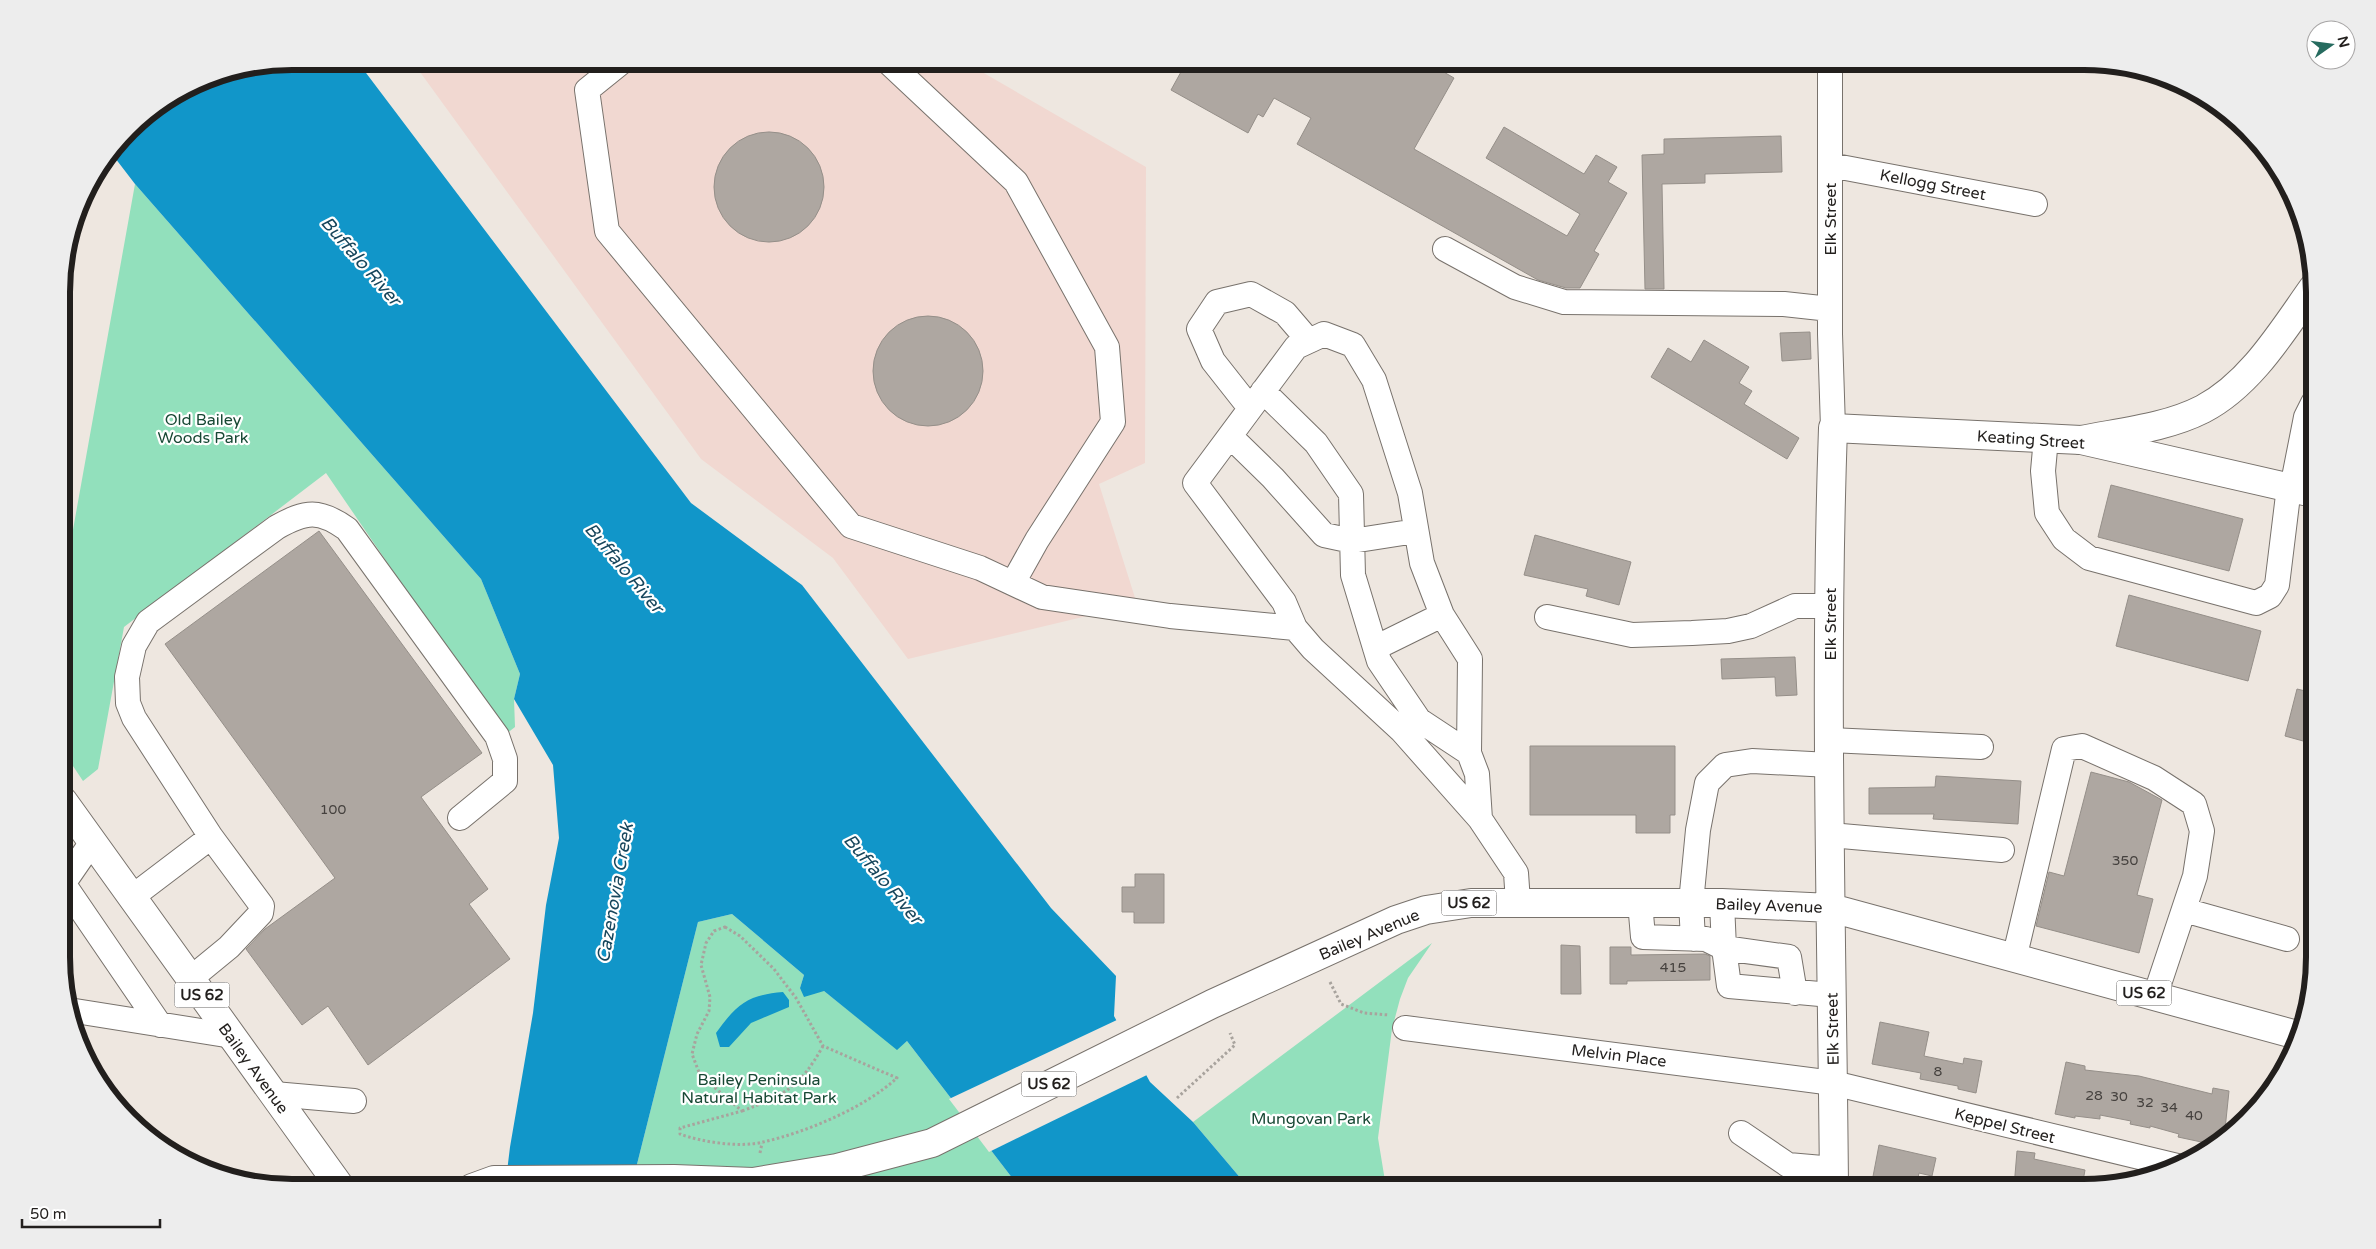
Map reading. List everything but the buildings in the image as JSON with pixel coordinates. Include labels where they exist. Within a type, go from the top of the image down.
[{"type":"main road","points":[[2081,440],[2143,428],[2203,409],[2225,394],[2257,364],[2306,298]]},
{"type":"main road","name":"Keating Street","points":[[1833,428],[2081,440],[2298,489]]},
{"type":"main road","name":"Elk Street","points":[[1833,428],[1830,606],[1830,836],[1834,1178]]},
{"type":"main road","name":"Bailey Avenue","points":[[70,811],[335,1179]]},
{"type":"main road","name":"Bailey Avenue","points":[[771,1179],[837,1168],[932,1143],[1136,1041],[1396,920],[1426,910],[1471,903],[1691,902],[1831,908],[2292,1034]]},
{"type":"street","points":[[612,70],[586,90],[607,230],[851,526],[980,568],[1042,597],[1170,616],[1295,628]]},
{"type":"street","points":[[897,70],[1016,182],[1107,347],[1113,422],[1037,540],[1013,583]]},
{"type":"street","name":"Elk Street","points":[[1830,70],[1830,309],[1833,428]]},
{"type":"street","name":"Kellogg Street","points":[[1830,165],[2035,204]]},
{"type":"street","points":[[1445,249],[1515,287],[1564,302],[1784,304],[1830,309]]},
{"type":"street","points":[[1309,341],[1285,313],[1251,294],[1217,302],[1200,329],[1213,361],[1256,400],[1316,443],[1351,494],[1353,575],[1379,661],[1419,720],[1469,753]]},
{"type":"street","points":[[1480,819],[1477,774],[1469,753],[1470,659],[1442,615],[1422,563],[1410,493],[1374,380],[1353,346],[1324,334],[1296,347],[1194,483],[1284,602],[1295,628],[1319,654],[1402,731],[1480,819],[1516,873],[1518,902]]},
{"type":"street","points":[[2046,438],[2043,471],[2047,513],[2064,539],[2089,558],[2256,603],[2270,596],[2277,585],[2298,489],[2306,417]]},
{"type":"street","points":[[1230,436],[1273,478],[1324,535],[1352,541],[1416,531]]},
{"type":"street","points":[[190,979],[229,947],[261,913],[262,906],[211,837],[134,718],[128,703],[127,676],[134,646],[148,622],[277,527],[291,519],[314,513],[334,519],[347,529],[497,736],[505,759],[505,781],[460,818]]},
{"type":"street","points":[[1546,617],[1632,635],[1692,633],[1728,631],[1751,626],[1795,606],[1830,606]]},
{"type":"street","points":[[1375,648],[1442,615]]},
{"type":"street","points":[[1693,939],[1691,902],[1698,830],[1707,783],[1725,765],[1752,760],[1830,753],[1981,746]]},
{"type":"street","points":[[2014,959],[2064,749],[2082,746],[2154,778],[2194,804],[2202,831],[2195,876],[2155,996]]},
{"type":"street","points":[[1830,836],[2002,850]]},
{"type":"street","points":[[132,897],[211,837]]},
{"type":"street","points":[[70,874],[92,842]]},
{"type":"street","points":[[70,894],[160,1025]]},
{"type":"street","points":[[1640,902],[1643,937],[1706,939],[1724,948],[1789,957],[1795,993]]},
{"type":"street","points":[[1722,903],[1724,948],[1729,986],[1832,995]]},
{"type":"street","points":[[2184,910],[2287,939]]},
{"type":"street","points":[[77,1011],[232,1036]]},
{"type":"street","name":"Melvin Place","points":[[1405,1028],[1833,1083]]},
{"type":"street","name":"Keppel Street","points":[[1833,1083],[2166,1163]]},
{"type":"street","points":[[274,1094],[354,1101]]},
{"type":"street","points":[[1741,1133],[1788,1165],[1834,1178]]},
{"type":"path","points":[[742,1111],[700,1075],[692,1054],[697,1034],[709,1011],[710,997],[701,965],[706,943],[714,931],[725,926],[740,936],[774,969],[796,998],[823,1046],[897,1078],[882,1092],[828,1120],[762,1143],[693,1139],[680,1134],[680,1128],[742,1111],[780,1096],[795,1086],[823,1046]]},
{"type":"path","points":[[1330,982],[1341,1004],[1364,1013],[1398,1016],[1405,1028]]},
{"type":"path","points":[[1177,1098],[1235,1045],[1230,1033]]},
{"type":"path","points":[[760,1153],[762,1143]]},
{"type":"shaded area","points":[[419,70],[979,70],[1146,167],[1145,463],[1099,484],[1137,604],[908,659],[833,558],[701,459]]},
{"type":"green space","name":"Old Bailey Woods Park","points":[[135,184],[481,579],[520,674],[514,699],[515,727],[505,735],[326,473],[124,627],[98,769],[83,781],[70,762],[70,546]]},
{"type":"green space","name":"Bailey Peninsula Natural Habitat Park","points":[[732,914],[804,975],[800,988],[824,991],[897,1049],[907,1041],[1013,1179],[633,1179],[698,922]]},
{"type":"green space","name":"Mungovan Park","points":[[1432,943],[1408,978],[1392,1029],[1378,1138],[1385,1179],[1241,1179],[1193,1122]]},
{"type":"water","points":[[277,70],[364,70],[691,503],[802,585],[1051,908],[1116,976],[1114,1016],[1150,1082],[1193,1122],[1241,1179],[1013,1179],[907,1041],[897,1050],[824,991],[804,997],[800,988],[804,975],[732,914],[698,922],[633,1179],[506,1179],[533,1013],[546,905],[559,838],[553,765],[514,699],[520,674],[481,579],[135,184],[115,158],[146,125],[169,107],[194,93],[234,78]]},
{"type":"water","points":[[783,992],[789,1000],[789,1007],[751,1023],[729,1047],[720,1047],[716,1033],[737,1008],[760,996]]},
{"type":"pier","points":[[1119,1019],[1149,1074],[989,1152],[949,1099]]},
{"type":"water label","name":"Buffalo River","points":[[361,261]]},
{"type":"water label","name":"Buffalo River","points":[[624,568]]},
{"type":"water label","name":"Buffalo River","points":[[883,879]]},
{"type":"water label","name":"Cazenovia Creek","points":[[615,893]]}]
